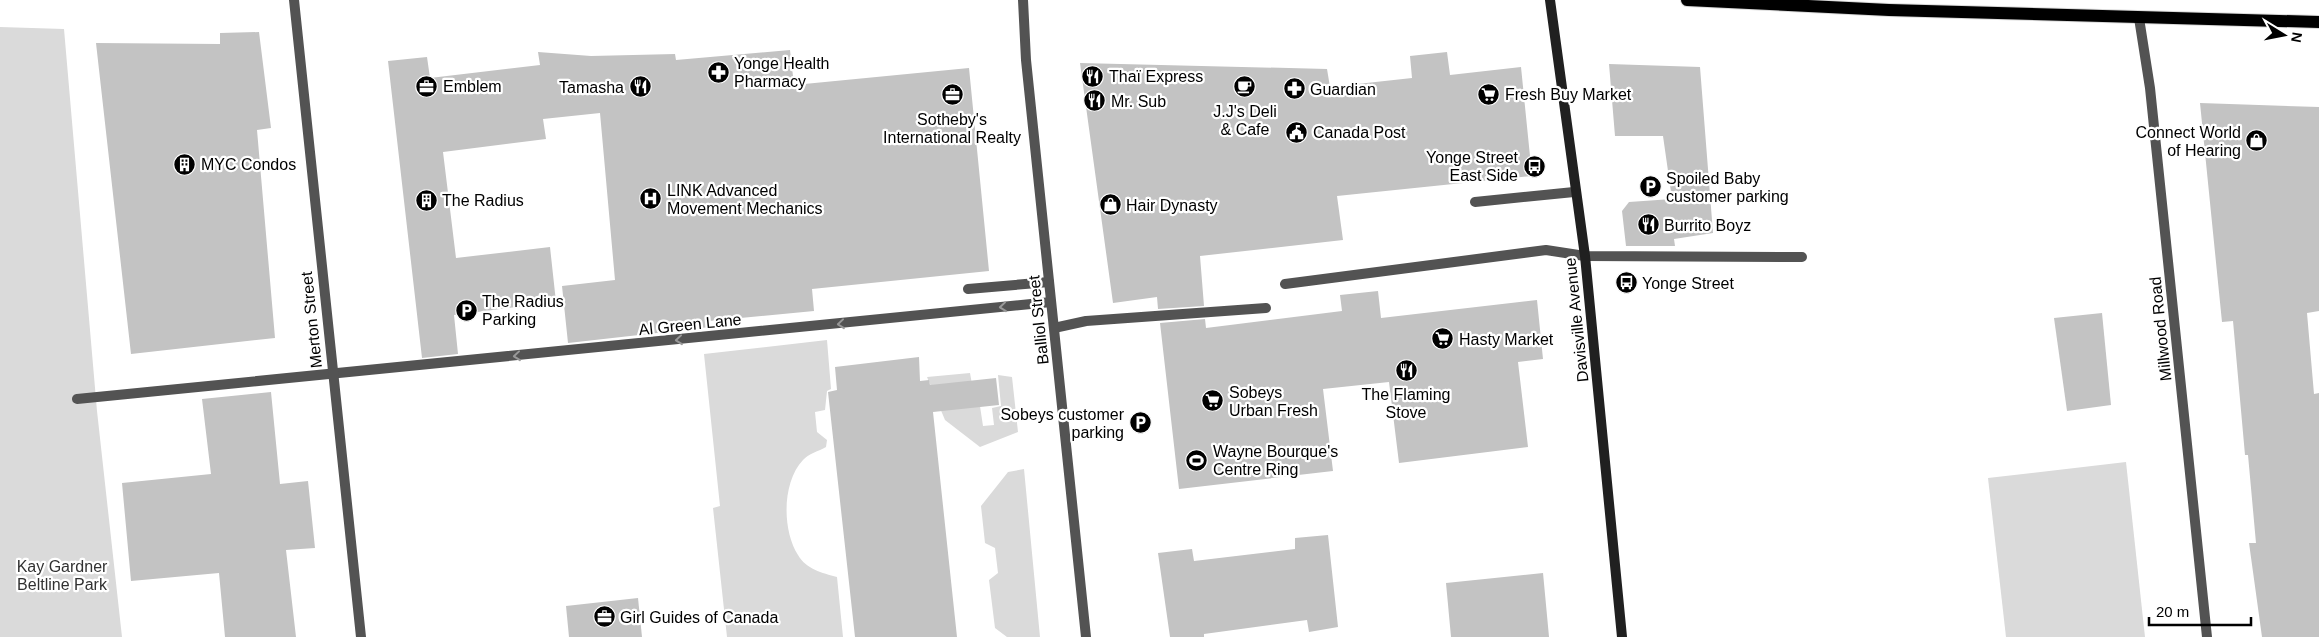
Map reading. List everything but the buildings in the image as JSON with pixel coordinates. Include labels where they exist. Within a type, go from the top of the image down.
[{"type":"main road","points":[[1686,0],[2139,18],[2319,22]]},
{"type":"street","name":"Merton Street","points":[[294,0],[361,637]]},
{"type":"street","name":"Balliol Street","points":[[1023,0],[1026,60],[1086,637]]},
{"type":"street","name":"Davisville Avenue","points":[[1550,0],[1584,256],[1622,637]]},
{"type":"street","name":"Millwood Road","points":[[2139,18],[2150,88],[2207,637]]},
{"type":"street","points":[[1475,202],[1574,192]]},
{"type":"street","points":[[1285,284],[1546,250],[1584,256],[1802,257]]},
{"type":"street","points":[[968,289],[1049,282]]},
{"type":"street","name":"Al Green Lane","points":[[78,399],[1051,302]]},
{"type":"street","points":[[1054,328],[1086,321],[1266,308]]},
{"type":"green space","name":"Kay Gardner Beltline Park","points":[[0,27],[64,29],[97,411],[122,637],[0,637]]},
{"type":"green space","points":[[827,340],[831,389],[827,391],[825,410],[815,412],[817,432],[827,440],[826,447],[805,458],[796,469],[788,493],[787,520],[793,545],[801,560],[815,570],[837,577],[843,637],[727,637],[713,508],[720,506],[704,354]]},
{"type":"green space","points":[[970,373],[973,390],[978,393],[983,426],[994,425],[992,408],[1001,406],[998,375],[1012,377],[1018,432],[980,447],[945,420],[927,377]]},
{"type":"green space","points":[[2126,462],[2145,637],[2006,637],[1988,478]]},
{"type":"green space","points":[[1024,469],[1040,637],[1007,637],[995,628],[989,580],[998,573],[995,548],[985,543],[981,506],[1008,472]]},
{"type":"place","name":"Yonge Health Pharmacy","points":[[718,72]]},
{"type":"place","name":"Thaï Express","points":[[1093,76]]},
{"type":"place","name":"Emblem","points":[[427,86]]},
{"type":"place","name":"Tamasha","points":[[640,87]]},
{"type":"place","name":"J.J's Deli & Cafe","points":[[1245,87]]},
{"type":"place","name":"Guardian","points":[[1294,89]]},
{"type":"place","name":"Fresh Buy Market","points":[[1489,94]]},
{"type":"place","name":"Sotheby's International Realty","points":[[952,95]]},
{"type":"place","name":"Mr. Sub","points":[[1095,101]]},
{"type":"place","name":"Canada Post","points":[[1297,132]]},
{"type":"place","name":"Connect World of Hearing","points":[[2257,141]]},
{"type":"place","name":"MYC Condos","points":[[185,164]]},
{"type":"place","name":"Yonge Street East Side","points":[[1534,166]]},
{"type":"place","name":"Spoiled Baby customer parking","points":[[1650,187]]},
{"type":"place","name":"LINK Advanced Movement Mechanics","points":[[651,199]]},
{"type":"place","name":"The Radius","points":[[426,200]]},
{"type":"place","name":"Hair Dynasty","points":[[1110,205]]},
{"type":"place","name":"Burrito Boyz","points":[[1648,225]]},
{"type":"place","name":"Yonge Street","points":[[1626,283]]},
{"type":"place","name":"The Radius Parking","points":[[466,310]]},
{"type":"place","name":"Hasty Market","points":[[1443,339]]},
{"type":"place","name":"The Flaming Stove","points":[[1406,370]]},
{"type":"place","name":"Sobeys Urban Fresh","points":[[1213,401]]},
{"type":"place","name":"Sobeys customer parking","points":[[1140,423]]},
{"type":"place","name":"Wayne Bourque's Centre Ring","points":[[1197,460]]},
{"type":"place","name":"Girl Guides of Canada","points":[[604,617]]}]
